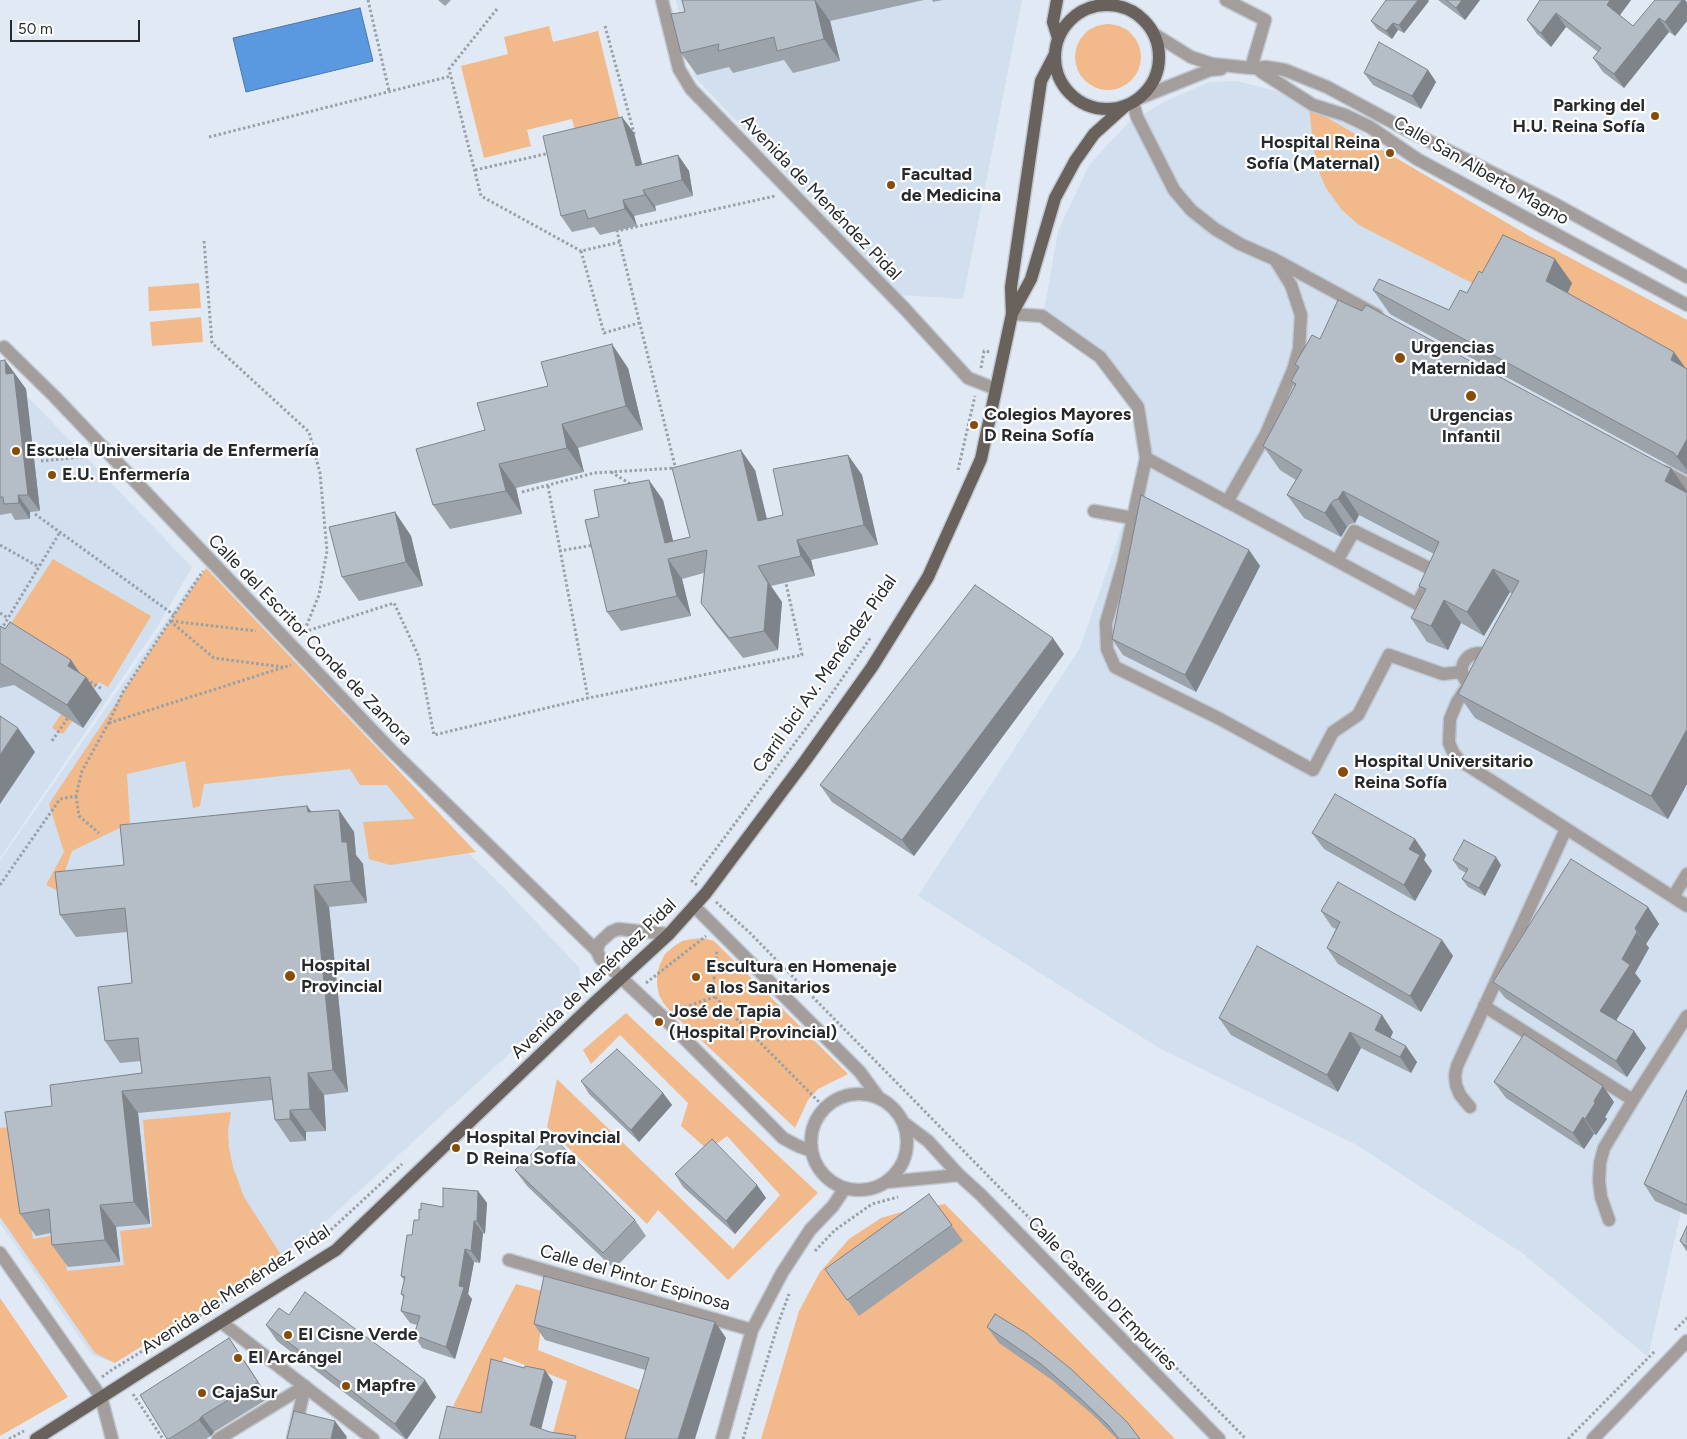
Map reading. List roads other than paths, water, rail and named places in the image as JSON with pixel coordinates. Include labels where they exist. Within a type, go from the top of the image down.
[{"type":"main road","points":[[1057,0],[1053,22],[1058,38]]},
{"type":"main road","points":[[1102,3],[1118,6],[1133,12],[1145,21],[1154,34],[1159,51],[1158,68],[1152,85],[1132,103],[1107,110],[1090,107],[1075,99],[1063,86],[1056,71],[1055,54],[1058,38],[1066,25],[1076,15],[1102,3]]},
{"type":"main road","name":"Avenida de Menéndez Pidal","points":[[36,1439],[336,1250],[668,934],[694,906],[706,893],[867,675],[928,578],[981,459],[1012,314],[1011,287],[1041,81],[1055,54]]},
{"type":"main road","name":"Avenida de Menéndez Pidal","points":[[1012,314],[1031,279],[1055,198],[1075,161],[1094,134],[1132,103]]},
{"type":"street","name":"Avenida de Menéndez Pidal","points":[[662,0],[679,69],[691,89],[905,309],[968,378],[996,389]]},
{"type":"street","points":[[1226,0],[1265,20],[1255,69]]},
{"type":"street","name":"Calle San Alberto Magno","points":[[1154,34],[1191,57],[1212,64],[1285,70],[1327,87],[1403,128],[1555,204],[1687,277]]},
{"type":"street","name":"Calle San Alberto Magno","points":[[1132,103],[1210,70],[1235,67]]},
{"type":"street","name":"Calle San Alberto Magno","points":[[1255,69],[1313,105],[1345,115],[1370,127],[1417,158],[1687,305]]},
{"type":"street","points":[[1132,103],[1137,117],[1174,190],[1191,210],[1215,229],[1240,244],[1274,259],[1386,321]]},
{"type":"street","points":[[1228,502],[1266,434],[1293,370],[1299,349],[1301,315],[1291,285],[1274,259]]},
{"type":"street","points":[[1012,314],[1042,316],[1100,357],[1138,407],[1146,458],[1123,564],[1106,623],[1107,649],[1115,667],[1313,770],[1334,732],[1358,715],[1389,655],[1443,674],[1461,672]]},
{"type":"street","name":"Calle del Escritor Conde de Zamora","points":[[4,347],[55,397],[280,634],[437,795],[598,951],[600,958],[634,992],[665,1020],[783,1138],[812,1151]]},
{"type":"street","points":[[1146,458],[1228,502],[1337,561],[1417,604],[1435,571],[1354,531],[1337,561]]},
{"type":"street","points":[[1653,465],[1687,484]]},
{"type":"street","points":[[1094,511],[1132,518]]},
{"type":"street","points":[[1483,653],[1492,659],[1496,670],[1492,680],[1483,687],[1469,684],[1463,678],[1461,672],[1464,661],[1473,654],[1483,653]]},
{"type":"street","points":[[1469,684],[1457,702],[1450,719],[1449,743],[1452,752],[1465,765],[1687,906]]},
{"type":"street","points":[[1470,1106],[1465,1103],[1456,1085],[1455,1075],[1457,1066],[1566,829]]},
{"type":"street","points":[[1673,896],[1687,874]]},
{"type":"street","points":[[694,906],[860,1072],[879,1098]]},
{"type":"street","points":[[598,951],[599,943],[618,929],[668,934]]},
{"type":"street","points":[[1484,1006],[1633,1100]]},
{"type":"street","points":[[1609,1220],[1600,1197],[1600,1162],[1604,1148],[1687,1016]]},
{"type":"street","points":[[887,1182],[900,1168],[905,1157],[907,1140],[904,1123],[894,1108],[879,1098],[855,1094],[843,1097],[825,1108],[813,1127],[811,1139],[812,1151],[817,1166],[831,1181],[845,1188],[867,1190],[887,1182],[959,1175]]},
{"type":"street","name":"Calle Castello D'Empuries","points":[[904,1123],[928,1141],[959,1175],[981,1195],[1219,1439]]},
{"type":"street","points":[[722,1439],[752,1330],[782,1274],[810,1230],[833,1206],[845,1188]]},
{"type":"street","points":[[0,1253],[101,1397],[112,1439]]},
{"type":"street","name":"Calle del Pintor Espinosa","points":[[508,1260],[752,1330]]},
{"type":"street","points":[[221,1322],[372,1438]]},
{"type":"street","points":[[1593,1439],[1687,1341]]},
{"type":"street","points":[[218,1439],[305,1386]]},
{"type":"street","points":[[293,1439],[305,1386]]},
{"type":"water","points":[[360,8],[373,61],[246,92],[233,38]]},
{"type":"place","name":"Parking del H.U. Reina Sofía","points":[[1655,116]]},
{"type":"place","name":"Hospital Reina Sofía (Maternal)","points":[[1390,153]]},
{"type":"place","name":"Facultad de Medicina","points":[[891,185]]},
{"type":"place","name":"Urgencias Maternidad","points":[[1400,358]]},
{"type":"place","name":"Urgencias Infantil","points":[[1471,396]]},
{"type":"place","name":"Colegios Mayores D Reina Sofía","points":[[974,425]]},
{"type":"place","name":"Escuela Universitaria de Enfermería","points":[[16,451]]},
{"type":"place","name":"E.U. Enfermería","points":[[52,475]]},
{"type":"place","name":"Hospital Universitario Reina Sofía","points":[[1343,772]]},
{"type":"place","name":"Hospital Provincial","points":[[290,976]]},
{"type":"place","name":"Escultura en Homenaje a los Sanitarios","points":[[696,977]]},
{"type":"place","name":"José de Tapia (Hospital Provincial)","points":[[659,1022]]},
{"type":"place","name":"Hospital Provincial D Reina Sofía","points":[[456,1148]]},
{"type":"place","name":"El Cisne Verde","points":[[288,1335]]},
{"type":"place","name":"El Arcángel","points":[[238,1358]]},
{"type":"place","name":"Mapfre","points":[[346,1386]]},
{"type":"place","name":"CajaSur","points":[[202,1393]]}]
